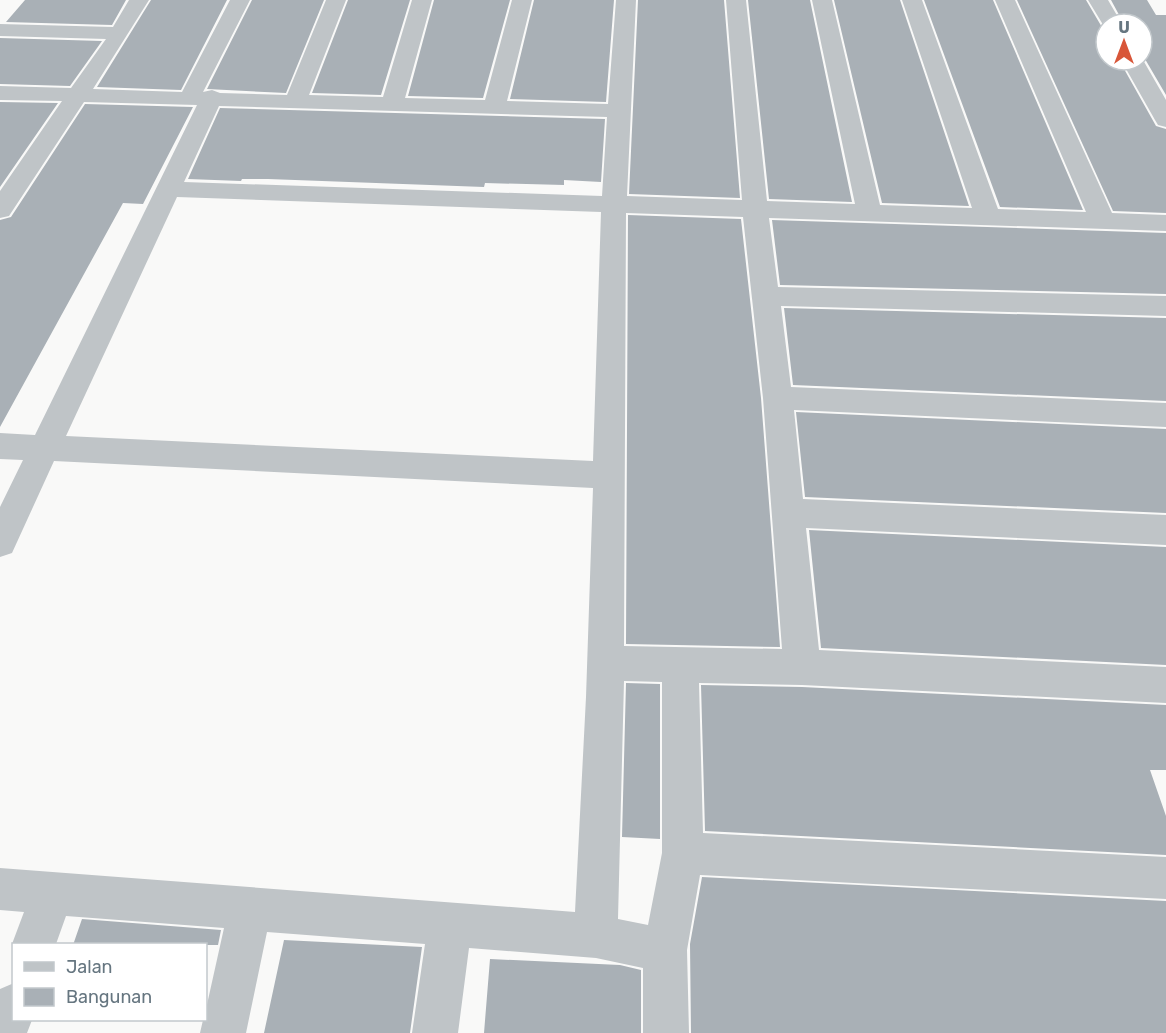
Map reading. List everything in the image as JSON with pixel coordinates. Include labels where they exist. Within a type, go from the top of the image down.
[{"type":"street","points":[[0,210],[140,0]]},
{"type":"street","points":[[0,542],[46,449],[167,189],[240,0]]},
{"type":"street","points":[[296,100],[336,0]]},
{"type":"street","points":[[392,103],[422,0]]},
{"type":"street","points":[[495,106],[522,0]]},
{"type":"street","points":[[596,936],[606,663],[607,475],[616,111],[626,0]]},
{"type":"street","points":[[736,0],[755,210],[778,398],[802,667]]},
{"type":"street","points":[[822,0],[869,212]]},
{"type":"street","points":[[912,0],[988,217]]},
{"type":"street","points":[[1005,0],[1103,221]]},
{"type":"street","points":[[0,30],[120,33]]},
{"type":"street","points":[[1139,72],[1166,120]]},
{"type":"street","points":[[0,93],[201,97],[616,111]]},
{"type":"street","points":[[167,189],[1166,223]]},
{"type":"street","points":[[765,296],[1166,306]]},
{"type":"street","points":[[778,398],[1166,415]]},
{"type":"street","points":[[0,446],[607,475]]},
{"type":"street","points":[[789,513],[1166,530]]},
{"type":"street","points":[[606,663],[802,667],[1166,685]]},
{"type":"street","points":[[666,1033],[665,950],[683,853],[680,665]]},
{"type":"street","points":[[683,853],[1166,878]]},
{"type":"street","points":[[0,889],[596,936],[665,950]]},
{"type":"street","points":[[35,943],[52,893]]},
{"type":"street","points":[[223,1033],[250,910]]},
{"type":"street","points":[[435,1033],[450,925]]},
{"type":"street","points":[[4,1033],[12,1011]]},
{"type":"building","points":[[25,0],[126,0],[112,25],[6,22]]},
{"type":"building","points":[[151,0],[227,0],[181,90],[97,87]]},
{"type":"building","points":[[252,0],[324,0],[286,93],[207,89]]},
{"type":"building","points":[[348,0],[410,0],[381,95],[312,93]]},
{"type":"building","points":[[434,0],[510,0],[483,98],[408,96]]},
{"type":"building","points":[[534,0],[614,0],[606,102],[510,99]]},
{"type":"building","points":[[638,0],[724,0],[740,198],[629,194]]},
{"type":"building","points":[[748,0],[810,0],[852,202],[769,199]]},
{"type":"building","points":[[834,0],[900,0],[969,206],[882,203]]},
{"type":"building","points":[[924,0],[993,0],[1083,210],[1000,207]]},
{"type":"building","points":[[1017,0],[1086,0],[1094,14],[1094,72],[1126,72],[1156,126],[1166,129],[1166,213],[1113,211]]},
{"type":"building","points":[[1111,0],[1147,0],[1156,15],[1166,15],[1166,95],[1153,72],[1154,12],[1118,12]]},
{"type":"building","points":[[0,38],[102,41],[70,86],[0,84]]},
{"type":"building","points":[[0,102],[58,103],[0,187]]},
{"type":"building","points":[[85,104],[193,107],[143,204],[123,203],[0,427],[0,220],[11,217]]},
{"type":"building","points":[[220,108],[605,119],[601,182],[564,180],[564,185],[485,183],[484,187],[268,179],[242,179],[241,181],[188,179]]},
{"type":"building","points":[[628,215],[741,219],[761,398],[780,647],[626,644]]},
{"type":"building","points":[[772,220],[1166,233],[1166,294],[780,285]]},
{"type":"building","points":[[784,308],[1166,318],[1166,401],[793,385]]},
{"type":"building","points":[[796,412],[1166,429],[1166,513],[805,497]]},
{"type":"building","points":[[809,530],[1166,547],[1166,665],[821,648]]},
{"type":"building","points":[[626,683],[660,684],[660,839],[622,837]]},
{"type":"building","points":[[701,685],[802,687],[1166,705],[1166,770],[1150,770],[1166,816],[1166,855],[705,831]]},
{"type":"building","points":[[702,877],[1166,901],[1166,1033],[691,1033],[690,944]]},
{"type":"building","points":[[82,919],[221,930],[218,945],[207,945],[207,943],[74,943]]},
{"type":"building","points":[[284,940],[422,947],[410,1033],[264,1033]]},
{"type":"building","points":[[490,959],[620,965],[641,970],[641,1033],[484,1033]]}]
